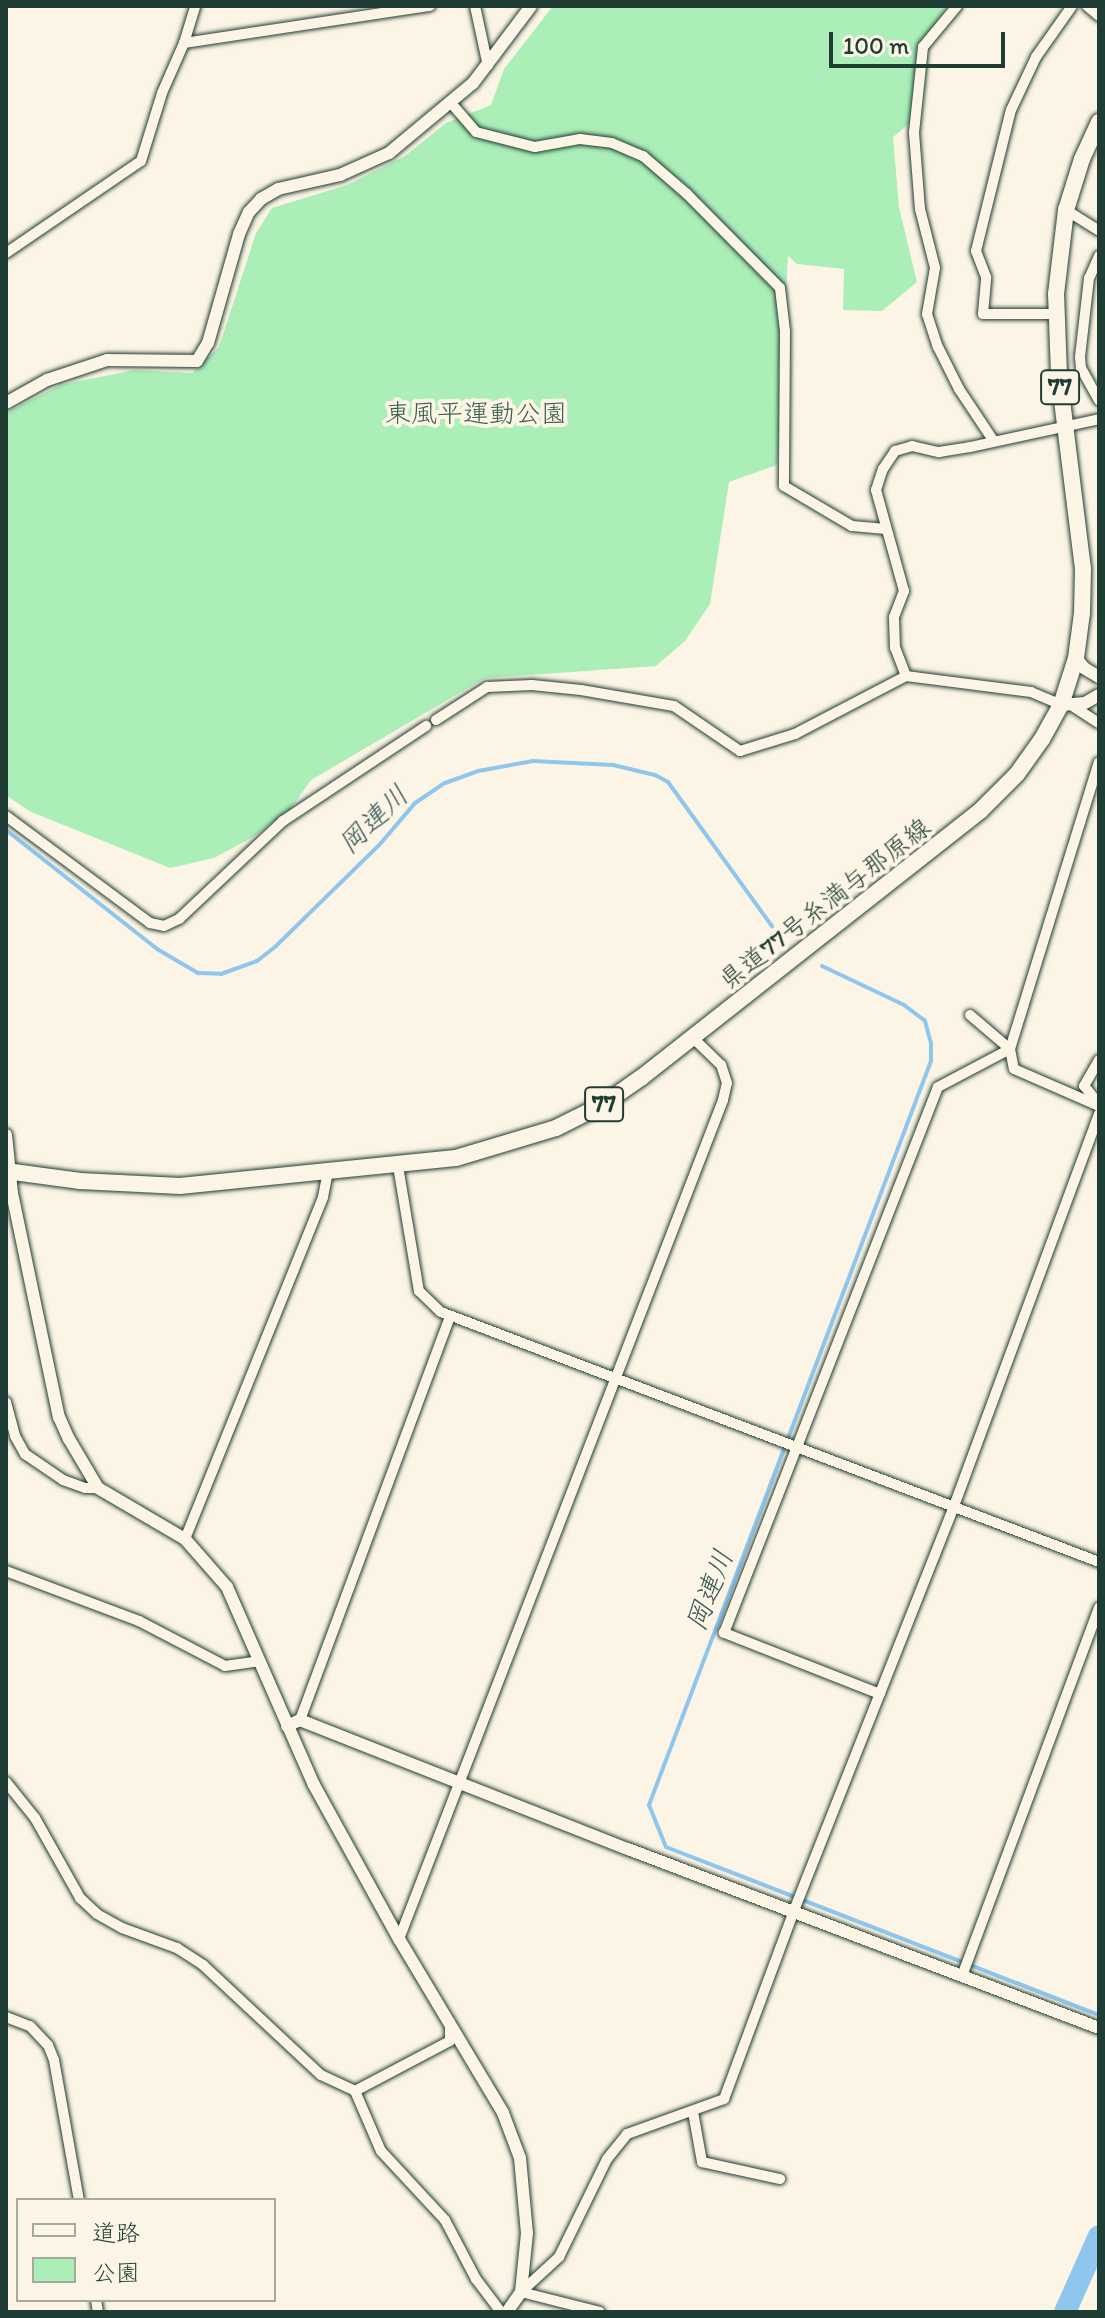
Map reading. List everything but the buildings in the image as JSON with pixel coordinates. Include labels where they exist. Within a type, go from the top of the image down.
[{"type":"main road","name":"県道77号糸満与那原線","points":[[8,1172],[80,1181],[180,1186],[456,1158],[556,1128],[602,1105],[693,1038],[980,811],[1017,774],[1066,705],[1076,658],[1082,613],[1083,569],[1065,428],[1056,314],[1058,251],[1066,210],[1082,159],[1099,122]]},
{"type":"street","points":[[6,253],[141,161],[162,93],[184,43],[195,6]]},
{"type":"street","points":[[184,43],[430,6]]},
{"type":"street","points":[[475,6],[488,66]]},
{"type":"street","points":[[6,403],[59,375],[107,360],[197,361],[208,343],[239,234],[249,212],[261,199],[278,189],[340,175],[389,153],[451,103],[488,66],[531,6]]},
{"type":"street","points":[[957,6],[923,47],[914,133],[920,209],[935,268],[927,314],[938,347],[959,389],[993,440]]},
{"type":"street","points":[[1056,314],[983,314],[986,277],[976,251],[1011,110],[1036,57],[1072,6]]},
{"type":"street","points":[[1087,6],[1099,16]]},
{"type":"street","points":[[451,103],[476,132],[535,147],[580,139],[612,143],[643,156],[687,194],[780,288],[785,331],[784,486],[852,526],[886,529]]},
{"type":"street","points":[[1066,210],[1099,231]]},
{"type":"street","points":[[1099,256],[1089,278],[1080,357],[1081,368],[1099,400]]},
{"type":"street","points":[[906,676],[895,648],[894,617],[904,591],[876,490],[883,469],[895,451],[912,446],[939,452],[1099,419]]},
{"type":"street","points":[[1076,658],[1084,668],[1099,677]]},
{"type":"street","points":[[436,720],[487,687],[532,685],[674,706],[740,751],[795,734],[906,676],[1031,692],[1066,705],[1099,723]]},
{"type":"street","points":[[1066,705],[1099,695]]},
{"type":"street","points":[[6,816],[150,923],[164,926],[179,919],[283,821],[426,726]]},
{"type":"street","points":[[1099,762],[1010,1049],[1014,1069],[1099,1105]]},
{"type":"street","points":[[970,1015],[1010,1049]]},
{"type":"street","points":[[399,1939],[725,1092],[727,1083],[721,1065],[693,1038]]},
{"type":"street","points":[[880,1694],[724,1633],[938,1087],[1010,1049]]},
{"type":"street","points":[[1099,1060],[1084,1086],[1099,1105]]},
{"type":"street","points":[[6,1782],[35,1818],[80,1898],[97,1914],[122,1928],[177,1948],[203,1965],[321,2075],[355,2091],[381,2151],[445,2220],[476,2279],[504,2312],[559,2257],[607,2159],[627,2134],[724,2099],[793,1913],[954,1506],[1099,1114]]},
{"type":"street","points":[[6,1135],[8,1172],[59,1417],[98,1488]]},
{"type":"street","points":[[398,1166],[419,1291],[450,1316],[1099,1562]]},
{"type":"street","points":[[185,1539],[323,1197],[328,1172]]},
{"type":"street","points":[[287,1726],[300,1720],[450,1316]]},
{"type":"street","points":[[6,1402],[15,1436],[25,1454],[63,1480],[85,1488],[98,1488],[185,1539],[227,1587],[314,1785],[399,1939],[451,2021],[503,2113],[520,2158],[527,2233],[521,2292]]},
{"type":"street","points":[[6,1571],[139,1621],[225,1666],[259,1661]]},
{"type":"street","points":[[962,1976],[1099,1608]]},
{"type":"street","points":[[300,1720],[793,1913],[1099,2028]]},
{"type":"street","points":[[6,2017],[30,2026],[48,2045],[54,2060],[79,2198]]},
{"type":"street","points":[[355,2091],[450,2041],[451,2021]]},
{"type":"street","points":[[693,2112],[702,2162],[780,2179]]},
{"type":"street","points":[[521,2292],[600,2312]]},
{"type":"green space","name":"東風平運動公園","points":[[553,6],[947,6],[919,51],[917,117],[893,137],[899,207],[917,282],[882,311],[843,310],[844,269],[797,264],[788,256],[777,465],[729,482],[710,604],[685,641],[656,666],[485,678],[311,780],[289,811],[253,837],[214,858],[170,868],[29,811],[6,795],[6,413],[60,385],[134,370],[192,373],[219,347],[256,233],[272,208],[347,185],[405,156],[446,123],[491,105],[504,69]]},
{"type":"waterway","name":"岡連川","points":[[6,830],[157,949],[198,973],[221,974],[257,961],[276,946],[381,843],[415,803],[445,783],[478,771],[533,761],[613,765],[655,775],[668,782],[772,926]]},
{"type":"waterway","name":"岡連川","points":[[822,966],[904,1005],[925,1021],[931,1043],[931,1061],[649,1805],[666,1847],[1099,2015]]},
{"type":"waterway","points":[[1065,2312],[1099,2236]]}]
